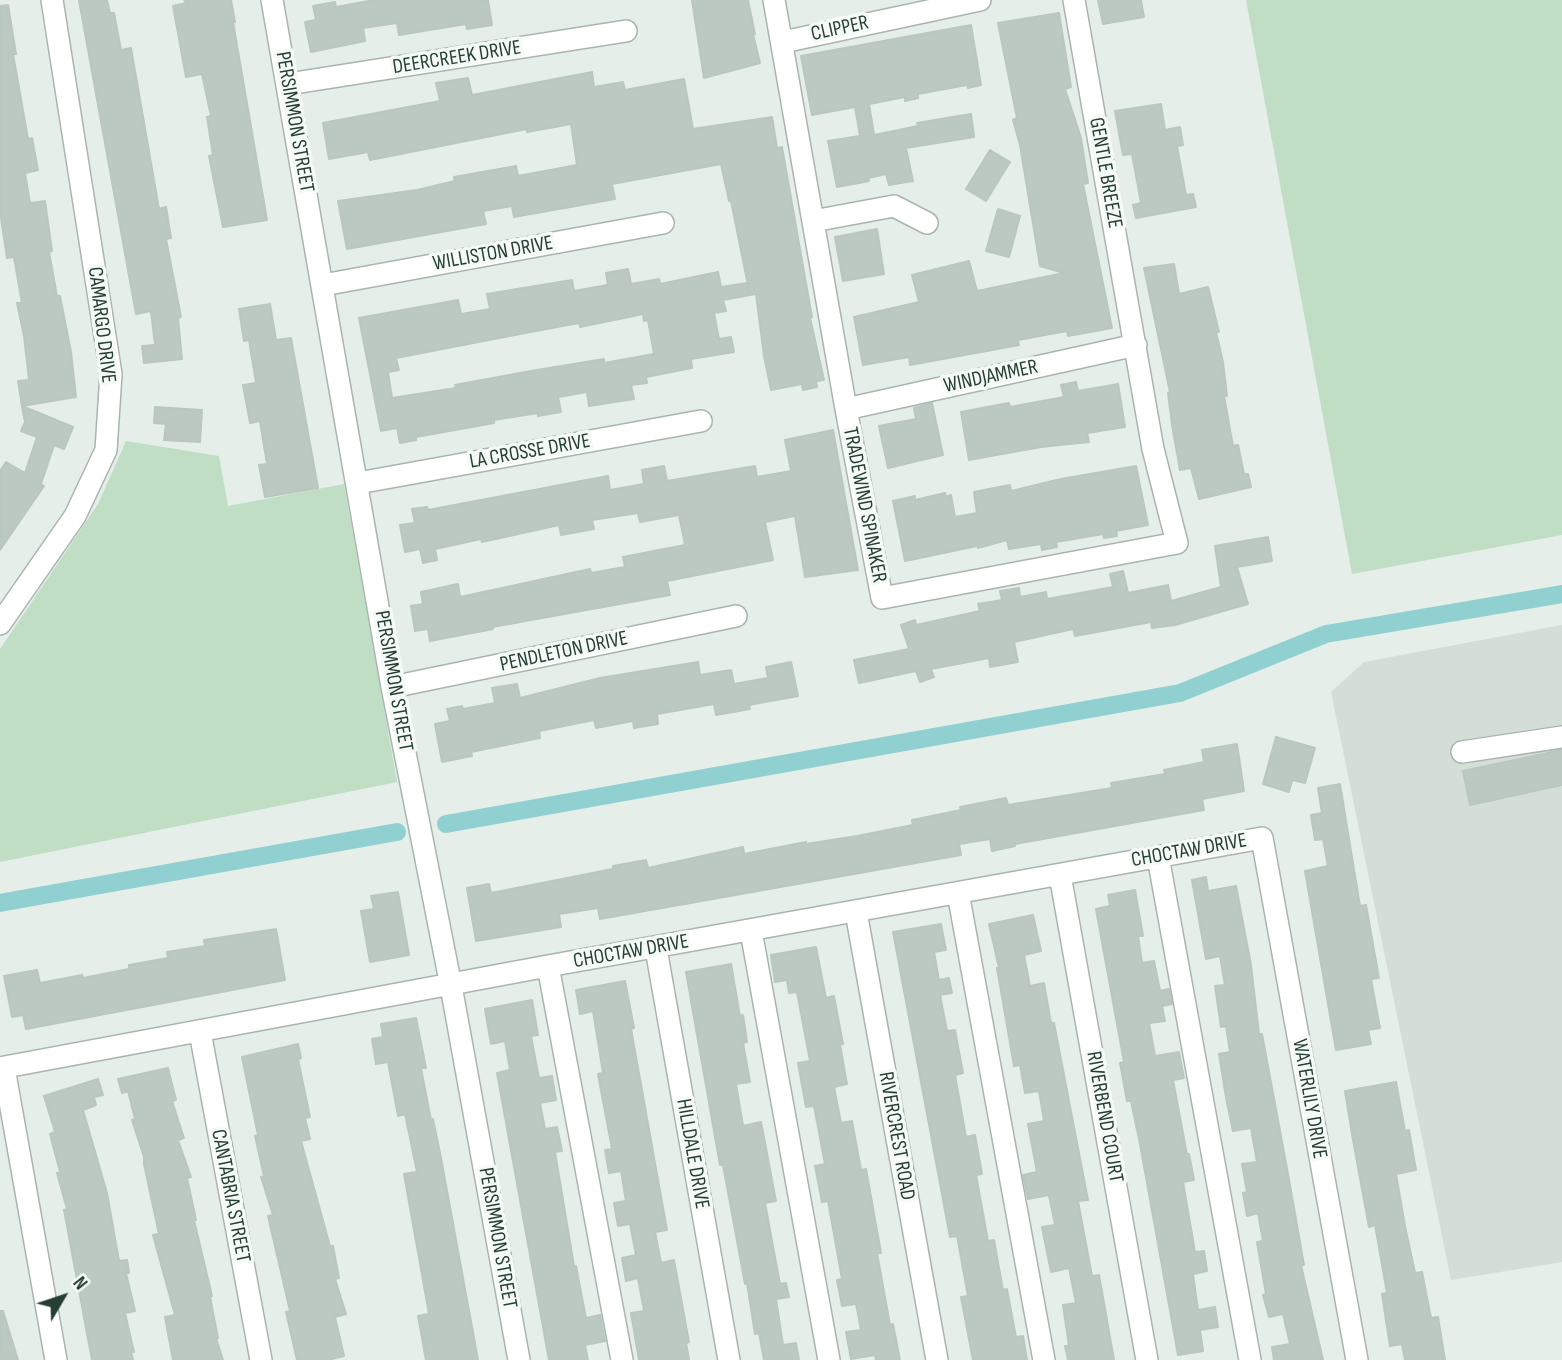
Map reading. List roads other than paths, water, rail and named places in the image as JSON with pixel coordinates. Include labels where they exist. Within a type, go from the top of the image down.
[{"type":"street","name":"CAMARGO DRIVE","points":[[0,624],[75,516],[106,450],[111,374],[51,0]]},
{"type":"street","name":"PERSIMMON STREET","points":[[272,0],[392,687],[452,986],[519,1360]]},
{"type":"street","name":"TRADEWIND SPINAKER","points":[[774,0],[846,409],[883,598],[1178,543],[1153,449],[1136,345]]},
{"type":"street","name":"CLIPPER","points":[[783,42],[980,0]]},
{"type":"street","name":"GENTLE BREEZE","points":[[1073,0],[1136,345]]},
{"type":"street","name":"DEERCREEK DRIVE","points":[[288,84],[626,31]]},
{"type":"street","points":[[813,221],[894,206],[927,223]]},
{"type":"street","name":"WILLISTON DRIVE","points":[[323,285],[663,223]]},
{"type":"street","name":"WINDJAMMER","points":[[846,409],[1136,345]]},
{"type":"street","name":"LA CROSSE DRIVE","points":[[358,483],[701,421]]},
{"type":"street","name":"PENDLETON DRIVE","points":[[392,687],[736,616]]},
{"type":"street","points":[[1462,752],[1562,737]]},
{"type":"street","name":"CHOCTAW DRIVE","points":[[2,1068],[548,966],[656,949],[1262,838]]},
{"type":"street","name":"WATERLILY DRIVE","points":[[1262,838],[1357,1360]]},
{"type":"street","points":[[1158,857],[1250,1360]]},
{"type":"street","name":"RIVERBEND COURT","points":[[1060,875],[1147,1360]]},
{"type":"street","points":[[958,893],[1044,1360]]},
{"type":"street","name":"RIVERCREST ROAD","points":[[856,912],[937,1360]]},
{"type":"street","points":[[751,931],[829,1360]]},
{"type":"street","name":"HILLDALE DRIVE","points":[[656,949],[729,1360]]},
{"type":"street","points":[[548,966],[622,1360]]},
{"type":"street","name":"CANTABRIA STREET","points":[[200,1032],[261,1360]]},
{"type":"street","points":[[2,1068],[56,1360]]},
{"type":"waterway","points":[[446,824],[1180,693],[1326,634],[1562,594]]},
{"type":"waterway","points":[[0,903],[397,832]]}]
